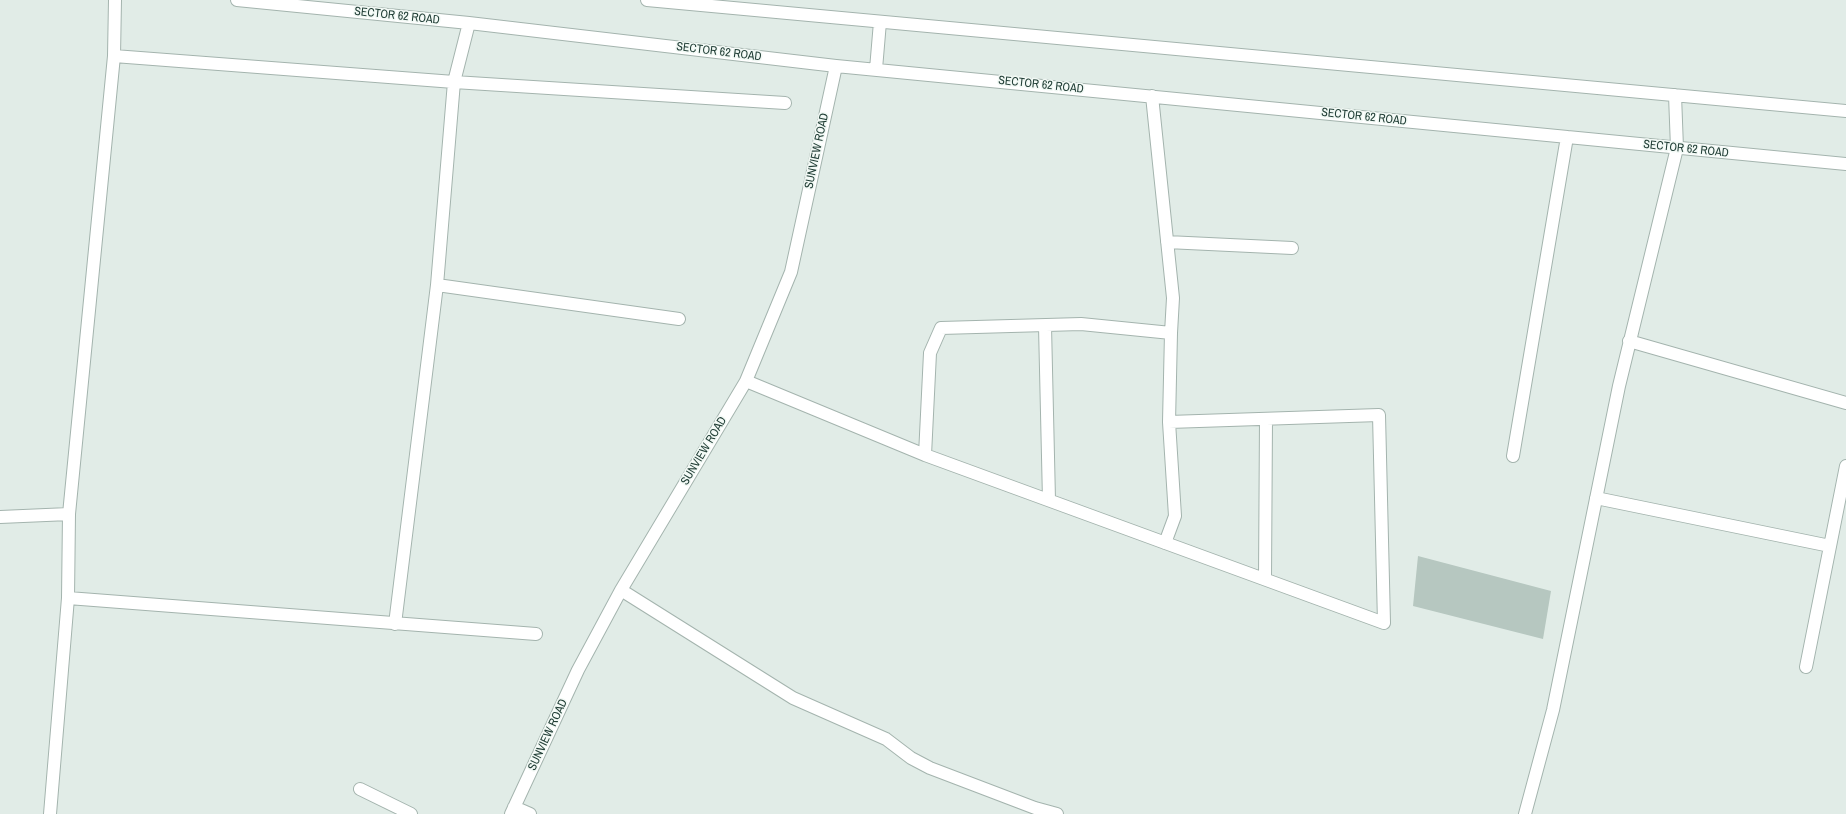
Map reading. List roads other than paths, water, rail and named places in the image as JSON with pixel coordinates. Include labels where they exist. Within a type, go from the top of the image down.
[{"type":"street","points":[[50,814],[68,598],[69,514],[114,56],[115,0]]},
{"type":"street","name":"SECTOR 62 ROAD","points":[[237,0],[469,23],[836,66],[1846,164]]},
{"type":"street","points":[[646,0],[1846,111]]},
{"type":"street","points":[[876,69],[880,22]]},
{"type":"street","points":[[395,624],[437,285],[454,82],[469,23]]},
{"type":"street","points":[[114,56],[454,82],[785,103]]},
{"type":"street","name":"SUNVIEW ROAD","points":[[513,811],[578,670],[621,590],[746,381],[791,272],[836,66]]},
{"type":"street","points":[[1525,814],[1553,710],[1596,498],[1630,341],[1677,148],[1675,95]]},
{"type":"street","points":[[1152,96],[1173,298],[1169,422],[1174,516],[1165,543]]},
{"type":"street","points":[[1514,456],[1567,137]]},
{"type":"street","points":[[1167,242],[1292,248]]},
{"type":"street","points":[[437,285],[679,319]]},
{"type":"street","points":[[925,455],[930,353],[941,328],[1081,324],[1171,333]]},
{"type":"street","points":[[1044,326],[1049,500]]},
{"type":"street","points":[[1630,341],[1846,403]]},
{"type":"street","points":[[746,381],[925,455],[1384,623],[1379,415],[1169,422]]},
{"type":"street","points":[[1265,579],[1266,419]]},
{"type":"street","points":[[1806,667],[1846,466]]},
{"type":"street","points":[[1596,498],[1830,546]]},
{"type":"street","points":[[0,517],[69,514]]},
{"type":"street","points":[[621,590],[793,698],[886,739],[911,758],[930,768],[1035,808],[1057,814]]},
{"type":"street","points":[[68,598],[536,634]]},
{"type":"street","points":[[360,789],[411,814]]},
{"type":"street","points":[[513,811],[530,814]]}]
